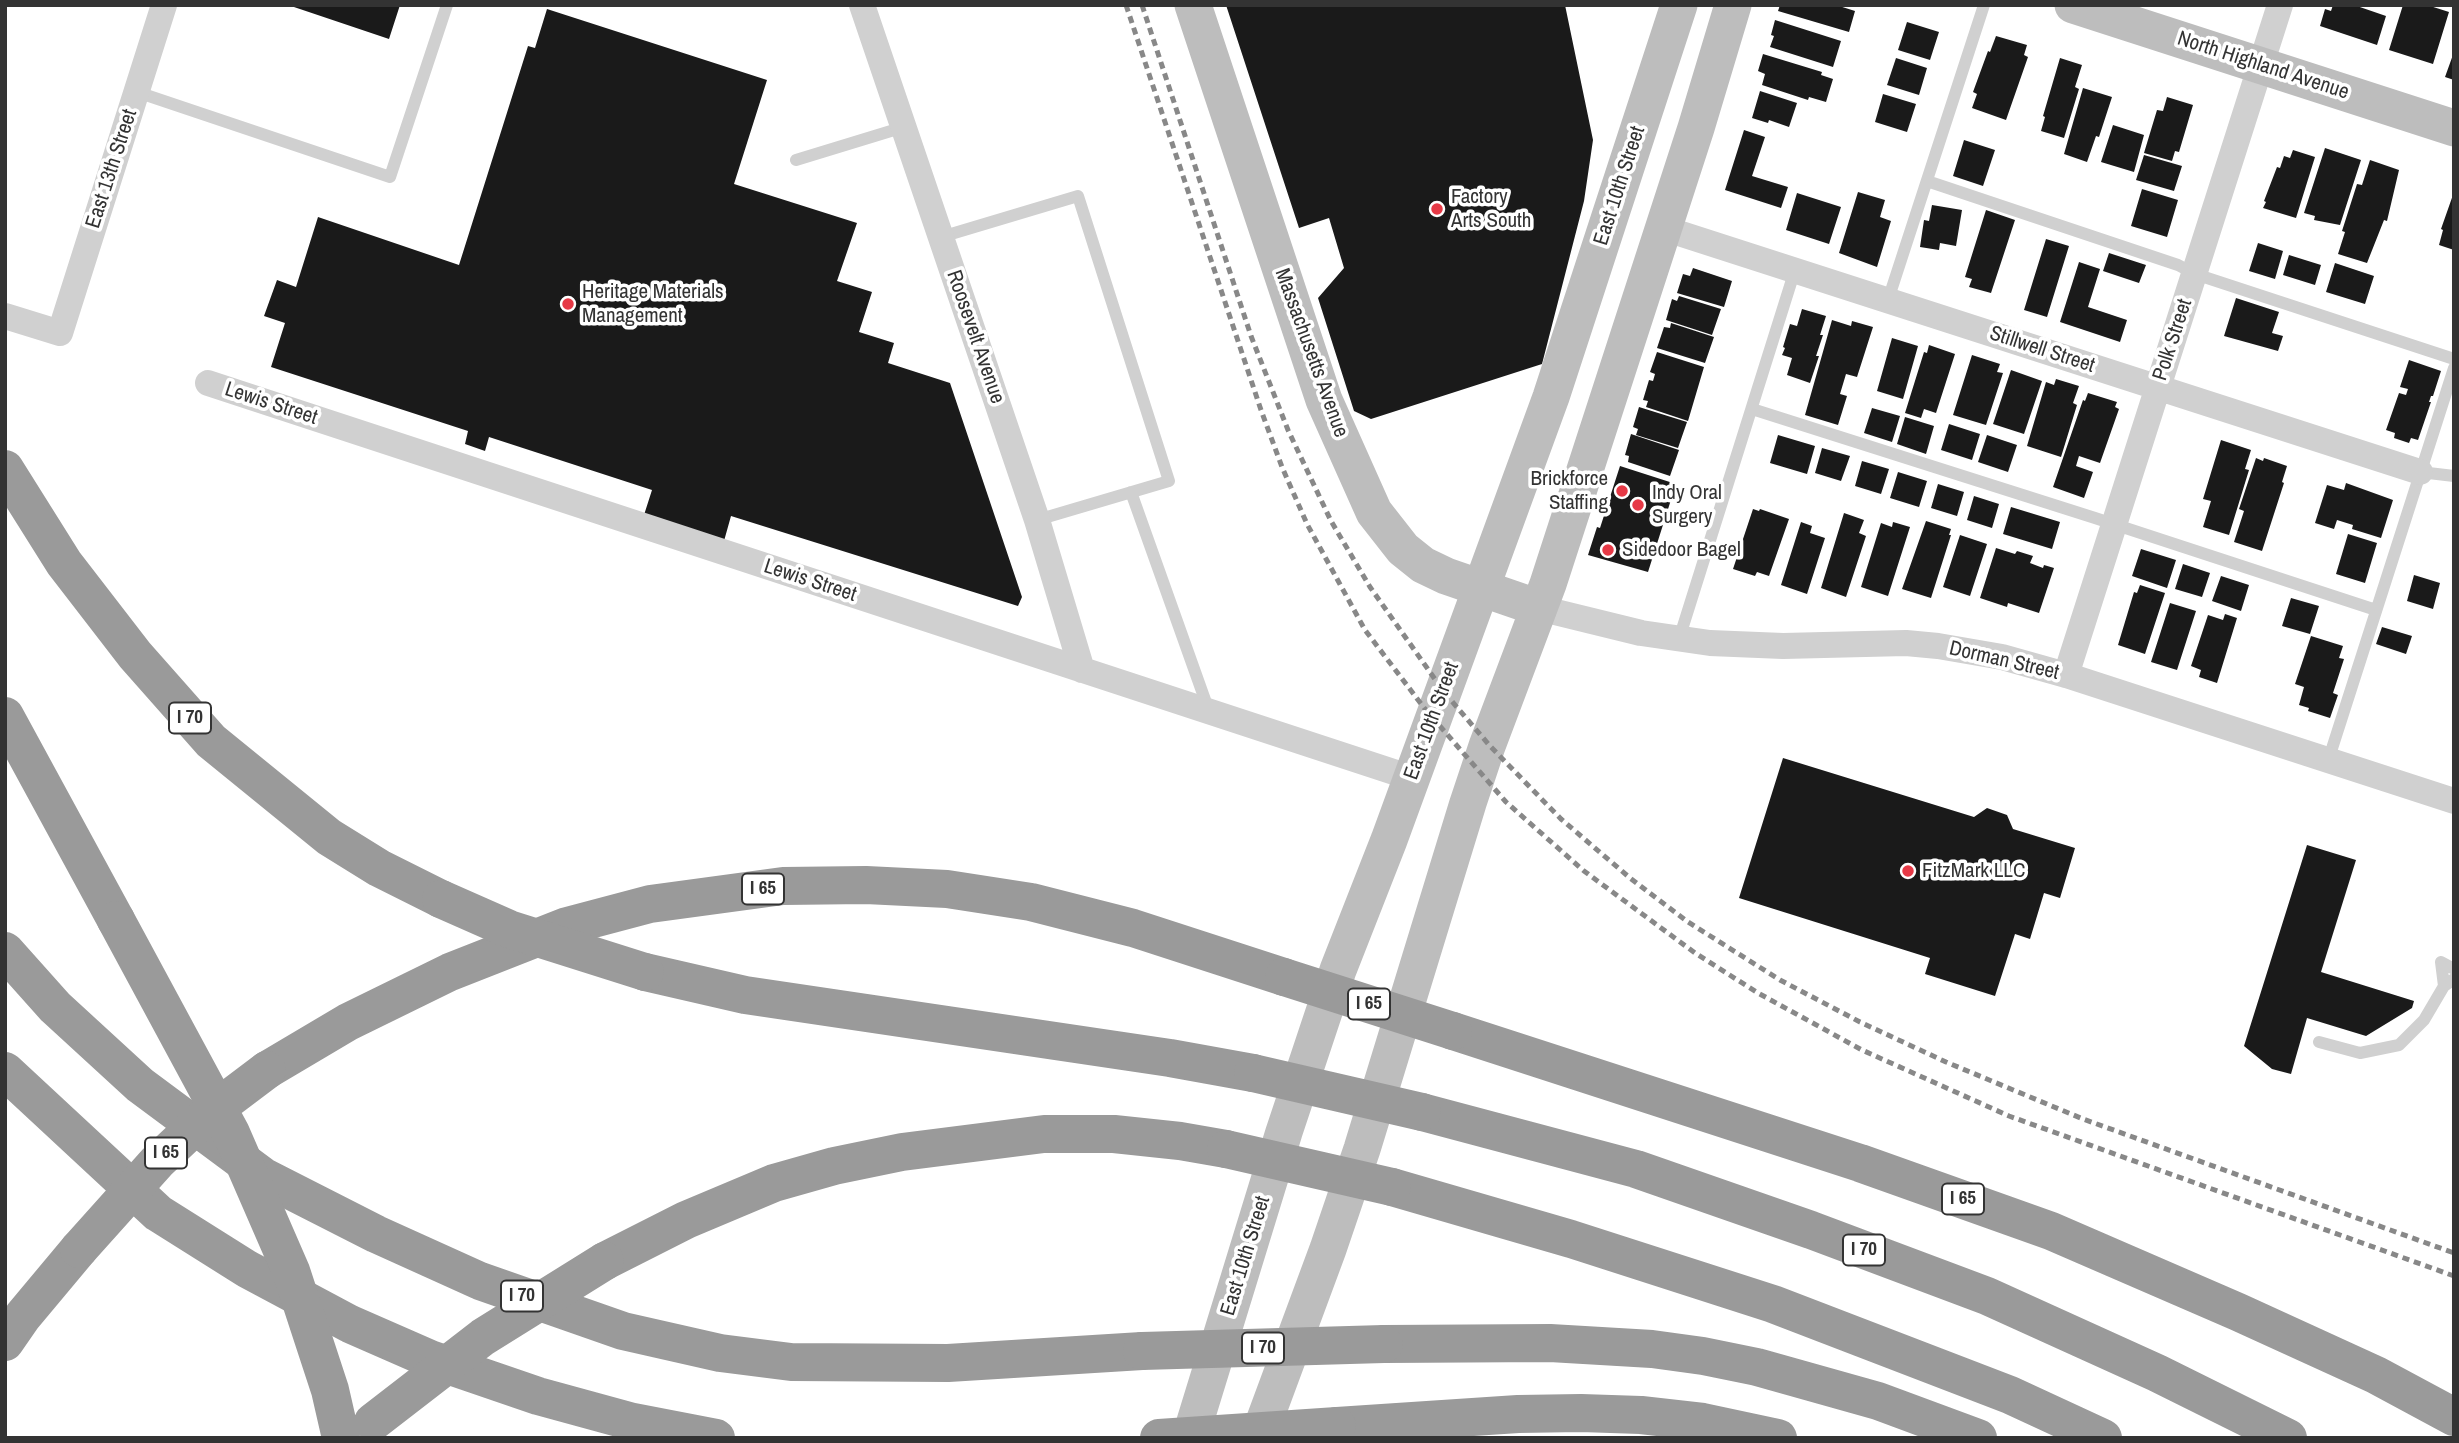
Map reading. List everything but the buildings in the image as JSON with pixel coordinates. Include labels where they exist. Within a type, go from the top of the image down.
[{"type":"highway","name":"I 70","points":[[5,469],[64,562],[135,655],[211,741],[329,837],[379,868],[509,929],[645,972],[745,995],[1253,1073],[1422,1112],[1636,1169],[1811,1230],[1987,1296],[2157,1373],[2288,1438]]},
{"type":"highway","points":[[5,716],[231,1133],[285,1258],[330,1390],[358,1433],[483,1337],[605,1261],[686,1220],[774,1183],[834,1166],[971,1142],[1044,1134],[1114,1134],[1226,1149],[1392,1188],[1572,1239],[1773,1304],[2010,1395],[2103,1438]]},
{"type":"highway","name":"I 65","points":[[5,1342],[23,1316],[79,1249],[157,1161],[206,1116],[267,1070],[348,1023],[438,978],[567,926],[650,904],[783,886],[866,885],[947,889],[1031,902],[1133,928],[1860,1163],[2051,1231],[2238,1311],[2376,1376],[2454,1417]]},
{"type":"highway","name":"I 70","points":[[5,951],[55,1007],[140,1085],[264,1177],[376,1234],[480,1281],[623,1331],[720,1353],[791,1362],[948,1363],[1142,1351],[1384,1344],[1550,1343],[1652,1349],[1757,1367],[1878,1401],[1978,1438]]},
{"type":"highway","points":[[5,1071],[158,1213],[247,1269],[350,1324],[430,1359],[538,1396],[633,1422],[716,1438]]},
{"type":"highway","points":[[1159,1438],[1518,1414],[1581,1413],[1641,1415],[1703,1422],[1778,1438]]},
{"type":"main road","name":"Massachusetts Avenue","points":[[1193,5],[1324,400],[1374,512],[1403,549],[1423,565],[1446,576],[1539,608]]},
{"type":"main road","name":"East 10th Street","points":[[1190,1438],[1284,1132],[1338,970],[1412,778],[1551,397],[1679,5]]},
{"type":"main road","points":[[1258,1438],[1354,1174],[1475,780],[1539,608],[1733,5]]},
{"type":"main road","name":"North Highland Avenue","points":[[2073,5],[2454,128]]},
{"type":"street","name":"East 13th Street","points":[[5,316],[60,333],[164,5]]},
{"type":"street","name":"Roosevelt Avenue","points":[[862,5],[1037,520],[1082,670]]},
{"type":"street","name":"Polk Street","points":[[2066,675],[2280,5]]},
{"type":"street","name":"Stillwell Street","points":[[1663,228],[2420,472]]},
{"type":"street","name":"Lewis Street","points":[[208,383],[1412,778]]},
{"type":"street","name":"Dorman Street","points":[[1539,608],[1641,633],[1678,639],[1734,645],[1882,642],[1938,646],[2025,662],[2454,801]]},
{"type":"lane","points":[[136,92],[390,177],[446,5]]},
{"type":"lane","points":[[1888,300],[1984,5]]},
{"type":"lane","points":[[796,160],[904,127]]},
{"type":"lane","points":[[1927,181],[2178,265],[2195,274],[2454,359]]},
{"type":"lane","points":[[941,237],[1079,196],[1169,481],[1037,520]]},
{"type":"lane","points":[[1678,639],[1795,270]]},
{"type":"lane","points":[[2328,761],[2454,368]]},
{"type":"lane","points":[[1752,409],[2376,610]]},
{"type":"lane","points":[[2420,472],[2454,476]]},
{"type":"lane","points":[[1131,492],[1209,712]]},
{"type":"lane","points":[[2319,1042],[2360,1053],[2399,1045],[2424,1020],[2449,983],[2441,962],[2454,969]]},
{"type":"railway","points":[[1126,5],[1261,410],[1307,524],[1365,630],[1425,709],[1506,802],[1584,871],[1695,953],[1758,993],[1862,1050],[2009,1116],[2454,1276]]},
{"type":"railway","points":[[1142,5],[1251,336],[1288,430],[1331,521],[1370,587],[1444,692],[1490,746],[1561,819],[1630,878],[1688,922],[1780,980],[1860,1022],[1946,1062],[2083,1119],[2454,1253]]},
{"type":"place","name":"Factory Arts South","points":[[1437,209]]},
{"type":"place","name":"Heritage Materials Management","points":[[568,304]]},
{"type":"place","name":"Brickforce Staffing","points":[[1622,491]]},
{"type":"place","name":"Indy Oral Surgery","points":[[1638,505]]},
{"type":"place","name":"Sidedoor Bagel","points":[[1608,550]]},
{"type":"place","name":"FitzMark LLC","points":[[1908,871]]}]
